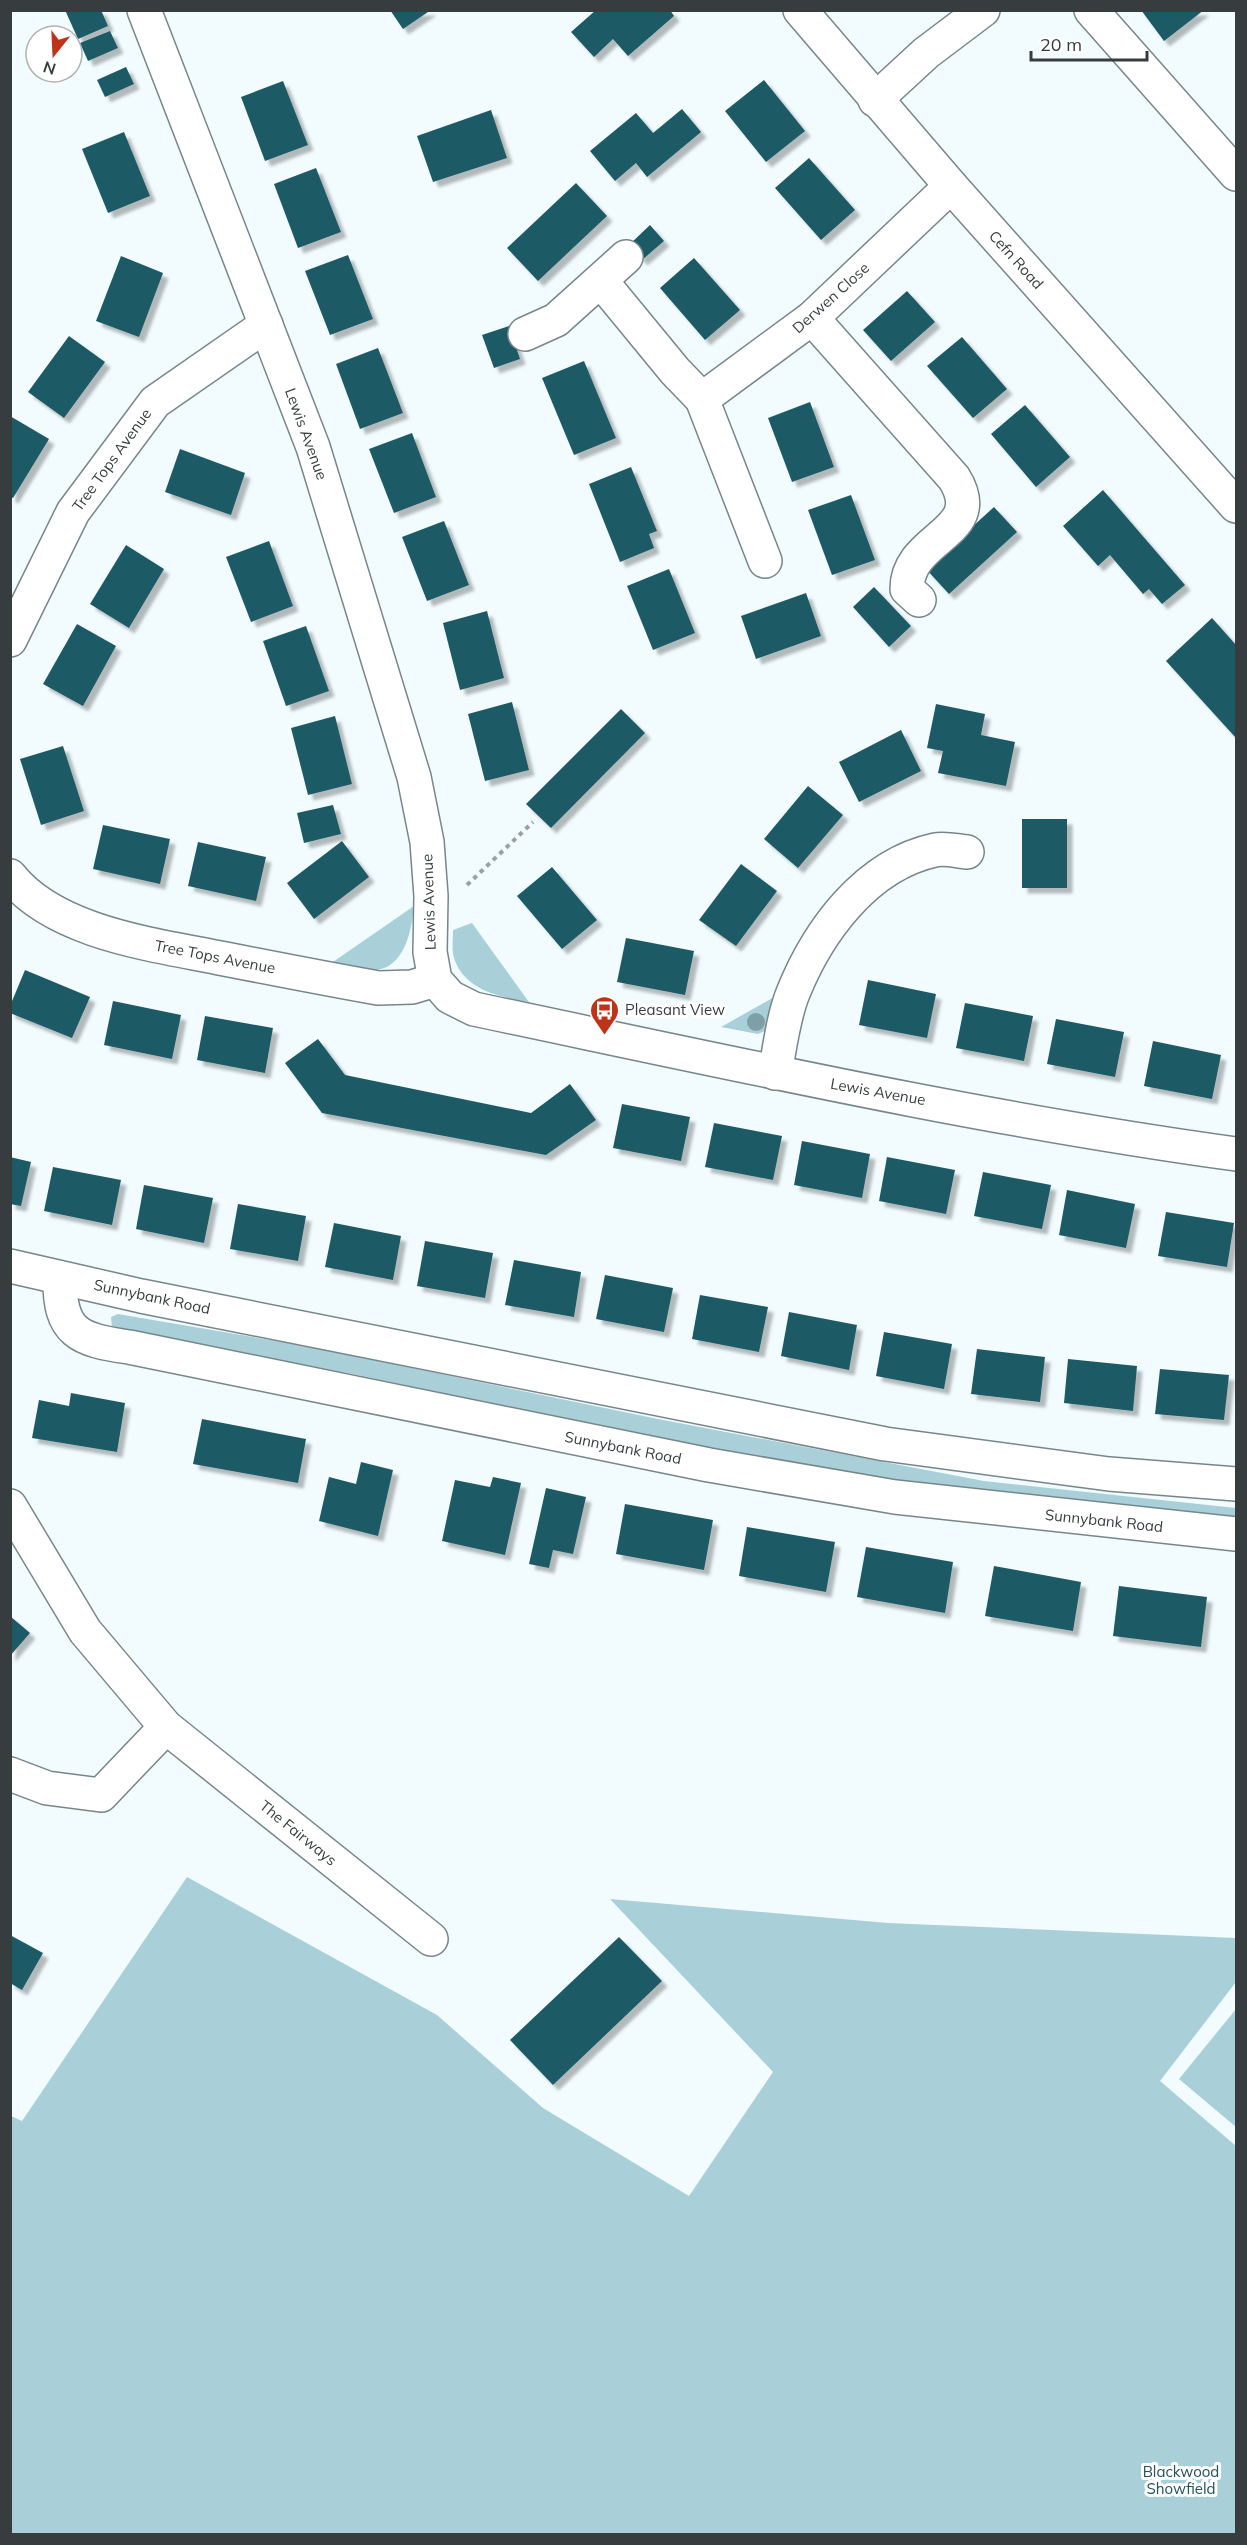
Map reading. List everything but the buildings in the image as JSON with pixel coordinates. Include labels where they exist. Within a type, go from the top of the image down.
[{"type":"street","name":"Lewis Avenue","points":[[144,10],[313,447],[414,777],[427,842],[431,896],[430,951],[435,980],[450,997],[474,1010],[775,1073],[1143,1141],[1236,1154]]},
{"type":"street","name":"Cefn Road","points":[[800,10],[875,100],[1236,506]]},
{"type":"street","points":[[875,100],[926,53],[983,10]]},
{"type":"street","points":[[1091,10],[1236,174]]},
{"type":"street","name":"Derwen Close","points":[[702,399],[812,318],[951,186]]},
{"type":"street","points":[[525,334],[555,320],[626,257]]},
{"type":"street","points":[[601,281],[675,371],[702,399],[765,561]]},
{"type":"street","points":[[812,318],[954,478],[962,491],[965,505],[958,520],[915,559],[907,575],[908,588],[919,600]]},
{"type":"street","name":"Tree Tops Avenue","points":[[10,640],[74,512],[155,402],[266,325]]},
{"type":"street","points":[[775,1073],[793,993],[816,948],[858,893],[900,861],[938,849],[967,852]]},
{"type":"street","name":"Tree Tops Avenue","points":[[10,876],[17,885],[62,916],[113,936],[378,988],[412,987],[435,980]]},
{"type":"street","name":"Sunnybank Road","points":[[10,1266],[885,1444],[1109,1474],[1236,1485]]},
{"type":"street","name":"Sunnybank Road","points":[[60,1278],[60,1303],[71,1327],[92,1342],[129,1347],[709,1465],[895,1497],[1236,1534]]},
{"type":"street","name":"The Fairways","points":[[10,1506],[85,1631],[166,1727],[430,1939]]},
{"type":"street","points":[[10,1774],[47,1788],[101,1795],[166,1727]]},
{"type":"path","points":[[462,890],[533,822]]},
{"type":"green space","points":[[414,906],[408,937],[399,957],[392,964],[383,969],[372,970],[330,964]]},
{"type":"green space","points":[[472,923],[529,1002],[483,990],[464,976],[453,954],[453,930]]},
{"type":"green space","points":[[776,996],[769,1029],[758,1034],[721,1027]]},
{"type":"green space","points":[[118,1314],[311,1347],[658,1419],[984,1481],[1236,1508],[1236,1523],[832,1476],[348,1373],[121,1331],[112,1327],[111,1317]]},
{"type":"green space","name":"Blackwood Showfield","points":[[187,1877],[437,2015],[543,2108],[689,2196],[773,2072],[610,1899],[888,1923],[1236,1938],[1236,1982],[1160,2081],[1236,2146],[1236,2534],[11,2534],[11,2116],[22,2121]]},
{"type":"green space","points":[[1236,2009],[1236,2127],[1179,2079]]},
{"type":"place","name":"Pleasant View","points":[[604,1036]]}]
